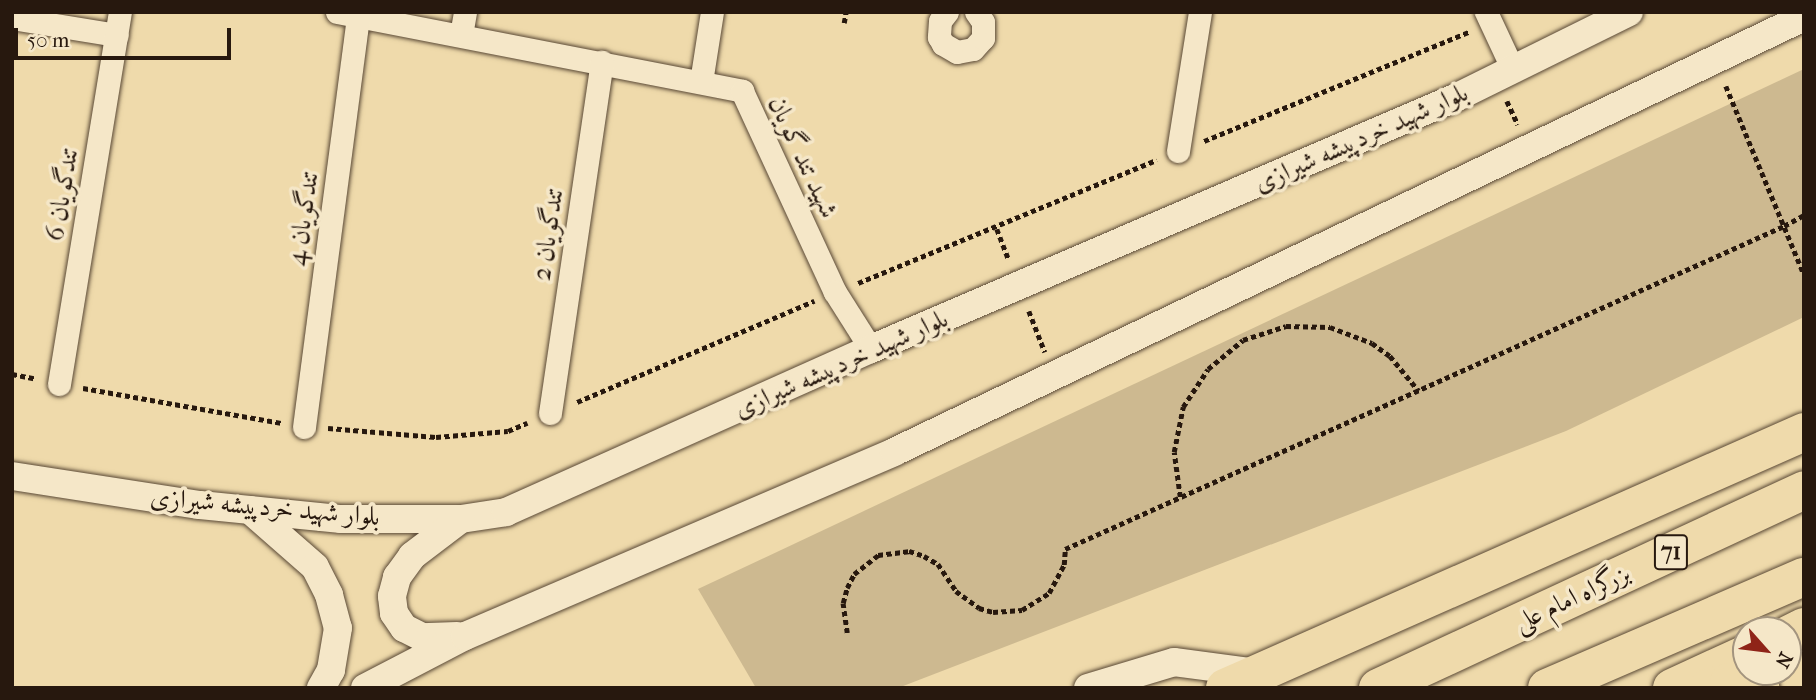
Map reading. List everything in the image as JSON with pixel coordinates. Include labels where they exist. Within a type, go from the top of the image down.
[{"type":"highway","points":[[1242,680],[1804,432]]},
{"type":"highway","name":"بزرگراه امام علی","points":[[1378,688],[1804,491]]},
{"type":"highway","points":[[1547,688],[1804,577]]},
{"type":"highway","points":[[1672,688],[1732,660]]},
{"type":"highway","points":[[1708,688],[1729,682],[1760,688]]},
{"type":"street","points":[[461,35],[465,12]]},
{"type":"street","points":[[701,82],[712,12]]},
{"type":"street","points":[[947,12],[940,22],[939,37],[943,44],[957,52],[973,50],[983,38],[982,22],[976,12]]},
{"type":"street","points":[[1178,151],[1200,12]]},
{"type":"street","name":"بلوار شهید خردپیشه شیرازی","points":[[12,476],[250,510],[341,519],[461,519],[506,512],[871,349],[1020,288],[1505,74],[1629,12]]},
{"type":"street","name":"شهید تند گویان","points":[[348,14],[742,91],[835,292],[871,349]]},
{"type":"street","name":"تندگویان 4","points":[[304,427],[348,14]]},
{"type":"street","points":[[1488,17],[1505,74]]},
{"type":"street","points":[[365,688],[465,636],[894,452],[1804,17]]},
{"type":"street","points":[[12,18],[118,23]]},
{"type":"street","name":"تندگویان 6","points":[[59,384],[118,23]]},
{"type":"street","name":"تندگویان 2","points":[[550,413],[602,62]]},
{"type":"street","points":[[250,510],[315,567],[329,595],[338,628],[331,670],[321,688]]},
{"type":"street","points":[[461,519],[412,556],[397,577],[392,596],[394,613],[404,628],[422,636],[465,636]]},
{"type":"street","points":[[1088,688],[1174,662],[1242,680]]},
{"type":"path","points":[[844,23],[846,12]]},
{"type":"path","points":[[12,374],[304,427],[436,437],[508,431],[835,292],[997,229],[1488,17]]},
{"type":"path","points":[[1715,59],[1804,274]]},
{"type":"path","points":[[1505,74],[1529,148]]},
{"type":"path","points":[[847,633],[843,603],[847,588],[854,574],[878,555],[909,551],[924,556],[938,564],[956,591],[979,608],[993,612],[1022,610],[1049,593],[1063,565],[1065,549],[1804,215]]},
{"type":"path","points":[[1180,497],[1174,452],[1183,407],[1208,369],[1243,341],[1286,326],[1330,327],[1372,343],[1390,356],[1419,391]]},
{"type":"shaded area","points":[[1804,69],[1804,317],[1566,431],[898,688],[756,688],[698,589]]}]
